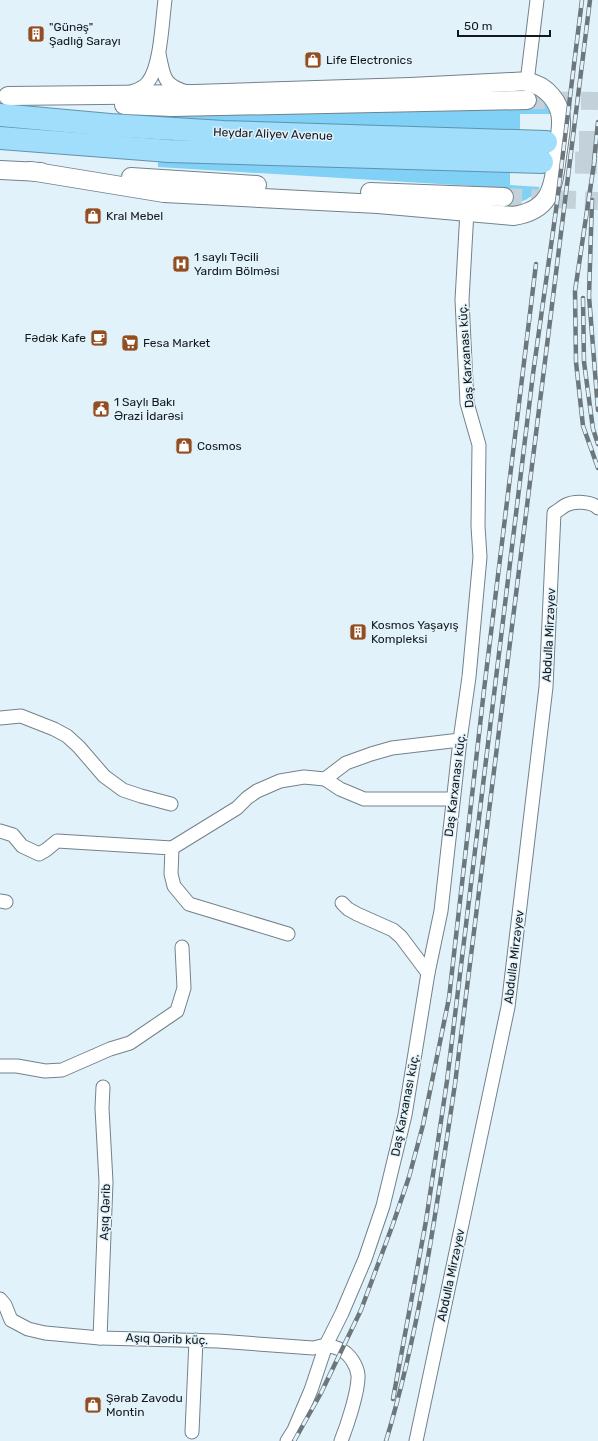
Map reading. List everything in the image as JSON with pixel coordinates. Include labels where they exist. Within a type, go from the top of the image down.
[{"type":"highway","name":"Heydar Aliyev Avenue","points":[[0,115],[118,126],[544,152],[169,151],[0,138]]},
{"type":"main road","points":[[4,95],[194,94],[527,82],[535,84],[554,98],[559,108],[561,122],[554,181],[550,192],[536,208],[522,214],[503,215],[378,204],[164,193],[30,171]]},
{"type":"main road","points":[[4,95],[156,107],[527,100]]},
{"type":"main road","points":[[0,170],[352,191],[504,197]]},
{"type":"street","points":[[126,94],[142,88],[148,83],[152,76],[159,52],[164,0]]},
{"type":"street","points":[[527,82],[537,0]]},
{"type":"street","points":[[159,52],[164,77],[169,84],[176,89],[194,94]]},
{"type":"street","name":"Daş Karxanası küç.","points":[[326,1345],[342,1313],[365,1259],[383,1206],[405,1115],[428,973],[440,912],[460,740],[469,677],[480,547],[478,526],[479,445],[467,403],[462,300],[468,211]]},
{"type":"street","name":"Abdulla Mirzəyev","points":[[416,1441],[508,1007],[546,687],[554,513],[567,505],[581,502],[595,505],[598,508]]},
{"type":"street","points":[[0,718],[22,716],[54,729],[67,736],[79,747],[104,776],[123,790],[171,804]]},
{"type":"street","points":[[325,780],[346,763],[371,754],[392,748],[460,740]]},
{"type":"street","points":[[0,831],[13,835],[22,846],[39,854],[57,841],[172,848],[237,808],[257,791],[280,781],[304,777],[325,780],[340,789],[364,798],[453,799]]},
{"type":"street","points":[[172,848],[171,874],[174,886],[190,904],[288,934]]},
{"type":"street","points":[[342,903],[348,909],[357,914],[393,930],[401,937],[428,973]]},
{"type":"street","points":[[0,1066],[17,1066],[45,1071],[62,1070],[110,1049],[130,1043],[177,1011],[184,988],[182,947]]},
{"type":"street","name":"Aşıq Qərib","points":[[100,1338],[106,1182],[102,1108],[103,1087]]},
{"type":"street","name":"Aşıq Qərib küç.","points":[[0,1299],[5,1305],[11,1320],[28,1329],[45,1333],[100,1338],[196,1340],[313,1348],[326,1345]]},
{"type":"street","points":[[192,1432],[196,1340]]},
{"type":"street","points":[[287,1441],[294,1430],[311,1390],[326,1345],[342,1350],[356,1366],[358,1376],[355,1397],[341,1441]]},
{"type":"shaded area","points":[[530,90],[538,93],[553,114],[520,114],[520,132],[158,120],[158,115],[528,106]]},
{"type":"shaded area","points":[[158,161],[510,172],[510,185],[540,187],[533,195],[521,202],[505,204],[506,188],[158,167]]},
{"type":"tunnel","points":[[527,100],[598,101]]},
{"type":"tunnel","points":[[546,142],[598,142]]},
{"type":"tunnel","points":[[542,162],[598,163]]},
{"type":"tunnel","points":[[504,197],[598,201]]},
{"type":"railway","points":[[393,1399],[426,1221],[447,1081],[533,374],[556,210],[582,0]]},
{"type":"railway","points":[[386,1441],[409,1353],[427,1264],[455,1084],[590,0]]},
{"type":"railway","points":[[594,162],[598,122]]},
{"type":"railway","points":[[595,157],[575,291],[576,362],[583,426],[598,468]]},
{"type":"railway","points":[[592,200],[589,296],[598,410]]},
{"type":"railway","points":[[294,1441],[321,1393],[361,1310],[409,1177],[423,1125],[449,998],[484,690],[536,264]]},
{"type":"railway","points":[[583,298],[584,362],[593,429],[598,444]]},
{"type":"place","name":"\"Günəş\" Şadlığ Sarayı","points":[[36,34]]},
{"type":"place","name":"Life Electronics","points":[[313,60]]},
{"type":"place","name":"Kral Mebel","points":[[93,216]]},
{"type":"place","name":"1 saylı Təcili Yardım Bölməsi","points":[[181,264]]},
{"type":"place","name":"Fədək Kafe","points":[[99,338]]},
{"type":"place","name":"Fesa Market","points":[[130,343]]},
{"type":"place","name":"1 Saylı Bakı Ərazi İdarəsi","points":[[101,409]]},
{"type":"place","name":"Cosmos","points":[[184,446]]},
{"type":"place","name":"Kosmos Yaşayış Kompleksi","points":[[358,632]]},
{"type":"place","name":"Şərab Zavodu Montin","points":[[93,1405]]}]
